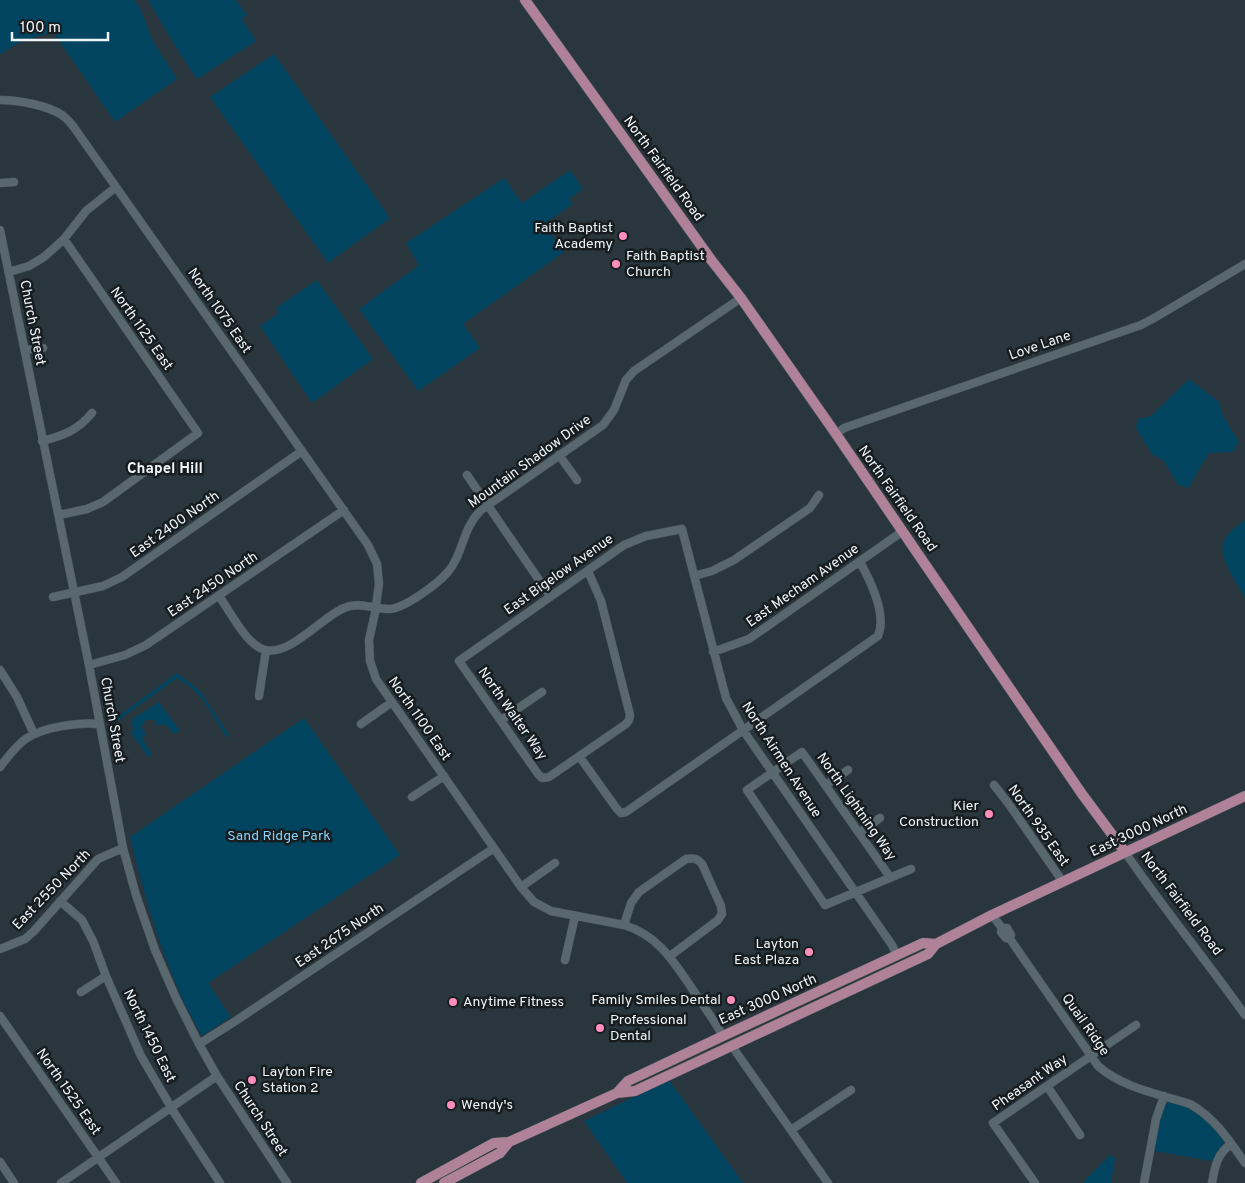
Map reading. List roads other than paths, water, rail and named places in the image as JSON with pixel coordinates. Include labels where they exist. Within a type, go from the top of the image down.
[{"type":"main road","name":"North Fairfield Road","points":[[525,0],[699,243],[741,298],[1082,794],[1125,852]]},
{"type":"main road","name":"East 3000 North","points":[[421,1183],[494,1143],[510,1142],[622,1092],[635,1091],[928,954],[936,944],[992,914],[1245,796]]},
{"type":"main road","name":"East 3000 North","points":[[622,1092],[628,1081],[723,1036],[923,943],[936,944]]},
{"type":"main road","points":[[733,1045],[739,1036],[820,996],[838,983]]},
{"type":"main road","name":"East 3000 North","points":[[444,1183],[500,1153],[510,1142]]},
{"type":"street","name":"North 1075 East","points":[[0,100],[9,100],[51,109],[63,116],[73,126],[344,510]]},
{"type":"street","points":[[0,183],[14,182]]},
{"type":"street","points":[[9,272],[29,266],[44,257],[64,239],[86,211],[116,187]]},
{"type":"street","name":"Church Street","points":[[0,230],[89,665],[123,848],[136,895],[155,950],[199,1044],[217,1076],[287,1183]]},
{"type":"street","name":"North 1125 East","points":[[59,515],[87,509],[103,502],[198,433],[64,239]]},
{"type":"street","name":"Love Lane","points":[[836,434],[844,428],[1141,325],[1156,318],[1245,264]]},
{"type":"street","name":"Mountain Shadow Drive","points":[[266,650],[278,650],[289,645],[342,608],[355,604],[391,609],[398,608],[436,582],[453,564],[471,522],[487,505],[603,425],[609,419],[626,380],[634,371],[741,298]]},
{"type":"street","points":[[25,350],[43,348]]},
{"type":"street","points":[[42,441],[65,435],[83,424],[92,414]]},
{"type":"street","name":"East 2400 North","points":[[53,597],[103,586],[122,577],[302,451]]},
{"type":"street","points":[[559,455],[577,480]]},
{"type":"street","points":[[466,475],[550,596]]},
{"type":"street","points":[[694,576],[712,571],[734,560],[810,508],[819,495]]},
{"type":"street","name":"East 2450 North","points":[[89,665],[125,655],[146,646],[344,510]]},
{"type":"street","name":"North 1100 East","points":[[344,510],[368,545],[377,564],[379,584],[368,640],[370,661],[376,679],[521,887],[534,902],[551,911],[624,925],[649,936],[670,956],[723,1036]]},
{"type":"street","name":"North Airmen Avenue","points":[[682,529],[726,698],[743,730],[892,945],[897,955]]},
{"type":"street","name":"East Bigelow Avenue","points":[[459,660],[624,545],[638,538],[682,529]]},
{"type":"street","name":"East Mecham Avenue","points":[[713,652],[749,639],[903,531]]},
{"type":"street","points":[[588,571],[601,601],[630,715],[626,724],[579,756],[617,809],[621,812],[626,812],[878,636],[880,631],[876,594],[860,562]]},
{"type":"street","points":[[219,596],[246,636],[256,646],[266,650],[259,696]]},
{"type":"street","name":"North Walter Way","points":[[459,660],[542,778],[546,778],[579,756]]},
{"type":"street","points":[[0,670],[17,697],[34,734]]},
{"type":"street","points":[[501,720],[542,692]]},
{"type":"street","points":[[361,724],[392,702]]},
{"type":"street","points":[[0,767],[16,747],[34,734],[45,730],[87,723],[99,724]]},
{"type":"street","name":"North Lightning Way","points":[[772,773],[802,752],[890,878]]},
{"type":"street","points":[[826,786],[848,770]]},
{"type":"street","points":[[772,773],[746,790],[825,905],[911,869]]},
{"type":"street","points":[[412,797],[444,776]]},
{"type":"street","name":"North 935 East","points":[[994,785],[1063,882]]},
{"type":"street","points":[[859,833],[880,818]]},
{"type":"street","name":"East 2550 North","points":[[0,949],[25,939],[34,931],[98,858],[123,848]]},
{"type":"street","name":"East 2675 North","points":[[199,1044],[494,848]]},
{"type":"street","name":"North Fairfield Road","points":[[1125,852],[1158,900],[1189,938],[1245,1015]]},
{"type":"street","points":[[624,925],[631,903],[639,892],[686,860],[693,858],[702,864],[721,906],[722,914],[718,920],[670,956]]},
{"type":"street","points":[[521,887],[555,863]]},
{"type":"street","name":"North 1450 East","points":[[60,901],[82,920],[93,940],[106,976],[141,1056],[170,1107],[220,1183]]},
{"type":"street","name":"Quail Ridge","points":[[992,914],[1002,928],[1006,938],[1010,939],[1091,1056],[1107,1074],[1121,1082],[1190,1104],[1221,1129],[1245,1163]]},
{"type":"street","points":[[565,960],[575,916]]},
{"type":"street","points":[[81,992],[106,976]]},
{"type":"street","name":"North 1525 East","points":[[0,1016],[116,1183]]},
{"type":"street","name":"Pheasant Way","points":[[1035,1183],[994,1123],[1136,1025]]},
{"type":"street","points":[[733,1045],[828,1183]]},
{"type":"street","points":[[61,1183],[217,1076]]},
{"type":"street","points":[[1047,1086],[1080,1135]]},
{"type":"street","points":[[791,1130],[851,1090]]},
{"type":"street","points":[[1144,1183],[1156,1119],[1164,1096]]},
{"type":"street","points":[[1212,1183],[1218,1157],[1221,1152],[1232,1144]]},
{"type":"street","points":[[0,1162],[14,1183]]},
{"type":"place","name":"Faith Baptist Academy","points":[[623,236]]},
{"type":"place","name":"Faith Baptist Church","points":[[616,264]]},
{"type":"place","name":"Kier Construction","points":[[989,814]]},
{"type":"place","name":"Layton East Plaza","points":[[809,952]]},
{"type":"place","name":"Family Smiles Dental","points":[[731,1000]]},
{"type":"place","name":"Anytime Fitness","points":[[453,1002]]},
{"type":"place","name":"Professional Dental","points":[[600,1028]]},
{"type":"place","name":"Layton Fire Station 2","points":[[252,1080]]},
{"type":"place","name":"Wendy's","points":[[451,1105]]},
{"type":"district","name":"Chapel Hill","points":[[165,469]]},
{"type":"park label","name":"Sand Ridge Park","points":[[279,836]]}]
